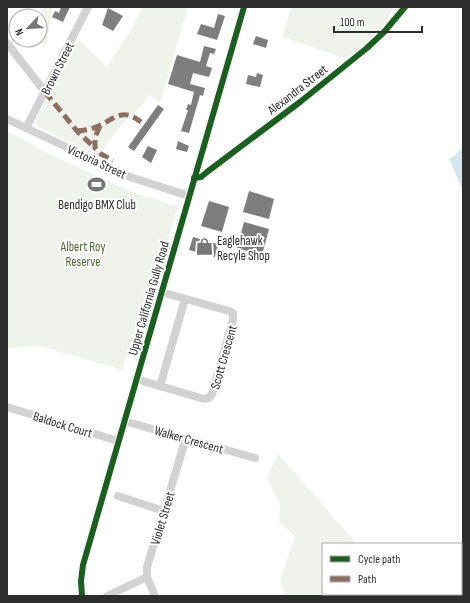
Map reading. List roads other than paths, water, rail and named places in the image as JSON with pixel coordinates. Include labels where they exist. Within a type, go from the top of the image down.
[{"type":"street","name":"Brown Street","points":[[26,128],[88,7]]},
{"type":"street","name":"Upper California Gully Road","points":[[82,596],[82,565],[244,7]]},
{"type":"street","name":"Alexandra Street","points":[[194,178],[207,172],[300,102],[367,48],[384,32],[405,7]]},
{"type":"street","points":[[7,43],[45,92]]},
{"type":"street","name":"Victoria Street","points":[[7,119],[130,177],[189,196]]},
{"type":"street","name":"Scott Crescent","points":[[136,379],[204,399],[209,398],[212,394],[233,320],[233,315],[229,311],[161,292]]},
{"type":"street","points":[[160,386],[185,299]]},
{"type":"street","name":"Baldock Court","points":[[7,407],[118,441]]},
{"type":"street","name":"Walker Crescent","points":[[124,421],[255,458]]},
{"type":"street","name":"Violet Street","points":[[146,577],[148,562],[186,438]]},
{"type":"street","points":[[118,496],[164,511]]},
{"type":"street","points":[[107,596],[146,577],[155,596]]},
{"type":"place","name":"Bendigo BMX Club","points":[[97,185]]},
{"type":"place","name":"Eaglehawk Recyle Shop","points":[[204,247]]},
{"type":"park label","name":"Albert Roy Reserve","points":[[83,254]]}]
